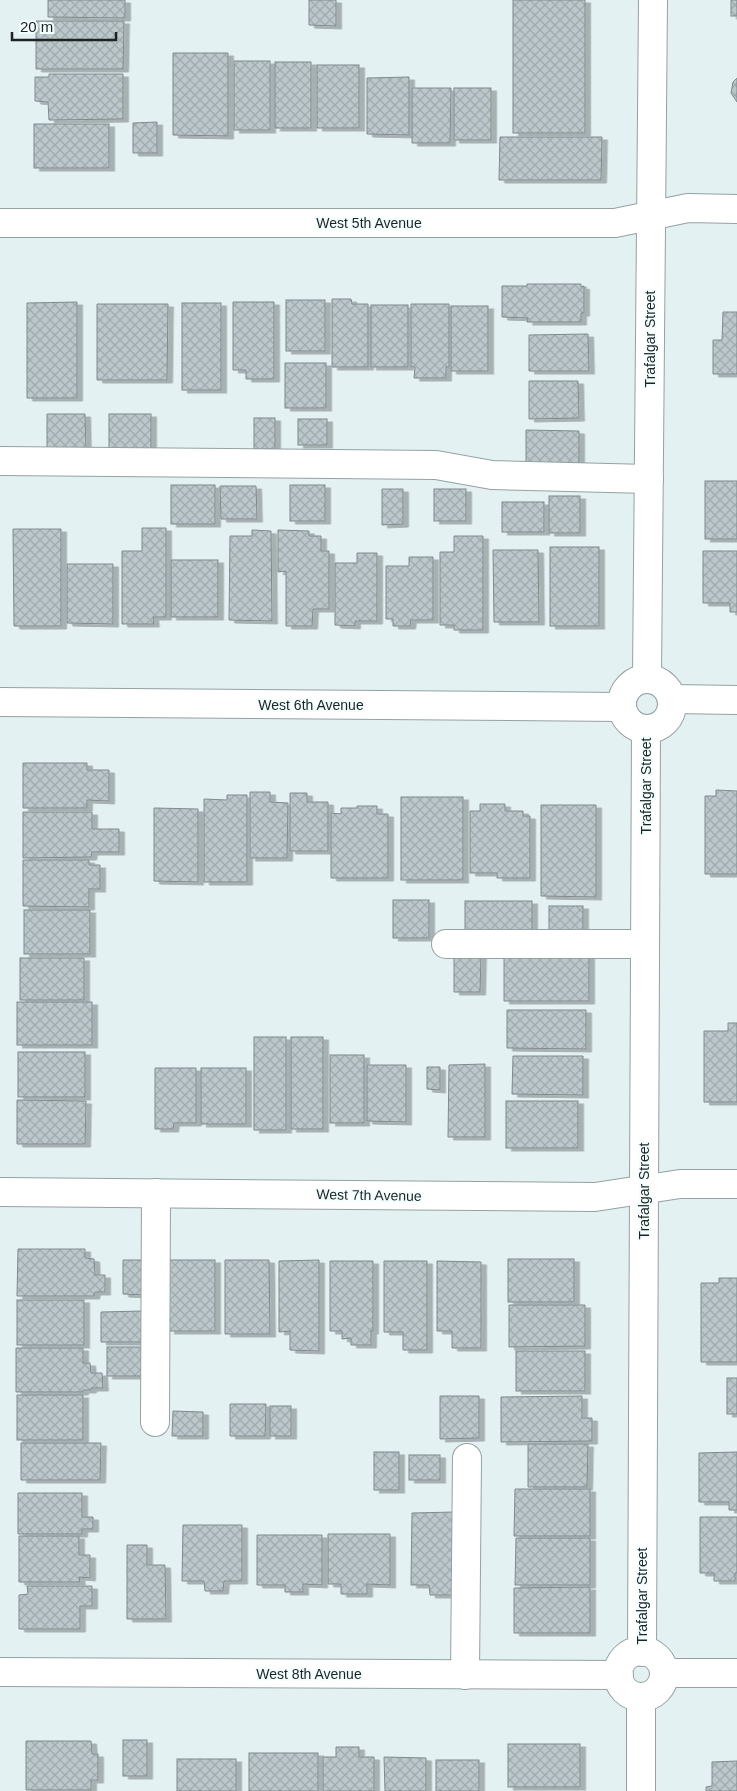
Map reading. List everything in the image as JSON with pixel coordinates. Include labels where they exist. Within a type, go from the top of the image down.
[{"type":"street","name":"Trafalgar Street","points":[[647,678],[653,0]]},
{"type":"street","name":"West 5th Avenue","points":[[0,223],[615,223],[688,208],[737,209]]},
{"type":"street","points":[[0,461],[436,465],[492,475],[649,479]]},
{"type":"street","points":[[647,678],[664,684],[672,699],[670,714],[666,721],[653,729],[632,725],[623,714],[621,707],[625,690],[631,683],[647,678]]},
{"type":"street","points":[[672,699],[737,700]]},
{"type":"street","name":"West 6th Avenue","points":[[0,702],[621,707]]},
{"type":"street","name":"Trafalgar Street","points":[[642,1652],[646,729]]},
{"type":"street","points":[[446,944],[645,944]]},
{"type":"street","name":"West 7th Avenue","points":[[0,1192],[595,1197],[680,1184],[737,1184]]},
{"type":"street","points":[[155,1422],[156,1193]]},
{"type":"street","points":[[466,1675],[467,1458]]},
{"type":"street","points":[[634,1652],[642,1652],[649,1653],[660,1661],[664,1673],[663,1681],[655,1693],[641,1697],[628,1693],[620,1682],[619,1668],[622,1661],[634,1652]]},
{"type":"street","name":"West 8th Avenue","points":[[0,1672],[619,1675]]},
{"type":"street","points":[[664,1673],[737,1673]]},
{"type":"street","points":[[641,1697],[642,1791]]},
{"type":"building","points":[[48,0],[125,0],[125,18],[48,17]]},
{"type":"building","points":[[309,0],[336,0],[336,26],[309,25]]},
{"type":"building","points":[[513,0],[585,0],[585,133],[513,133]]},
{"type":"building","points":[[731,0],[737,0],[737,16],[731,16]]},
{"type":"building","points":[[36,21],[124,21],[123,69],[36,69]]},
{"type":"building","points":[[173,53],[228,53],[228,136],[173,135]]},
{"type":"building","points":[[234,61],[270,61],[270,130],[234,130]]},
{"type":"building","points":[[275,62],[311,62],[311,128],[275,128]]},
{"type":"building","points":[[317,65],[359,65],[359,128],[317,128]]},
{"type":"building","points":[[49,74],[123,74],[123,119],[49,120],[48,102],[35,101],[35,77],[49,77]]},
{"type":"building","points":[[409,77],[409,135],[367,134],[367,78]]},
{"type":"building","points":[[737,78],[737,102],[731,93],[733,82]]},
{"type":"building","points":[[412,88],[451,88],[450,143],[412,143]]},
{"type":"building","points":[[454,88],[491,88],[491,140],[454,140]]},
{"type":"building","points":[[157,122],[157,153],[133,153],[133,123]]},
{"type":"building","points":[[34,124],[109,124],[109,168],[34,168]]},
{"type":"building","points":[[500,137],[602,137],[601,180],[499,180]]},
{"type":"building","points":[[527,284],[581,284],[581,287],[584,286],[584,313],[581,313],[581,322],[527,322],[528,318],[502,317],[502,286],[527,286]]},
{"type":"building","points":[[332,299],[351,299],[352,304],[368,304],[368,367],[332,367]]},
{"type":"building","points":[[286,300],[325,300],[325,351],[286,351]]},
{"type":"building","points":[[77,302],[77,398],[27,398],[27,303]]},
{"type":"building","points":[[233,302],[274,302],[274,379],[246,379],[246,370],[233,370]]},
{"type":"building","points":[[182,303],[221,303],[221,390],[182,390]]},
{"type":"building","points":[[97,304],[168,304],[167,380],[97,380]]},
{"type":"building","points":[[411,304],[449,304],[449,367],[446,367],[446,378],[414,378],[415,367],[411,367]]},
{"type":"building","points":[[371,305],[408,305],[408,367],[371,367]]},
{"type":"building","points":[[451,306],[488,306],[488,371],[451,371]]},
{"type":"building","points":[[723,312],[737,312],[737,374],[713,374],[713,340],[722,340]]},
{"type":"building","points":[[588,334],[589,371],[529,371],[529,335]]},
{"type":"building","points":[[285,363],[326,363],[326,408],[285,408]]},
{"type":"building","points":[[529,381],[578,381],[579,418],[529,419]]},
{"type":"building","points":[[47,414],[85,414],[86,452],[47,452]]},
{"type":"building","points":[[109,414],[151,414],[151,452],[109,452]]},
{"type":"building","points":[[254,418],[275,418],[275,449],[254,449]]},
{"type":"building","points":[[298,419],[327,419],[327,445],[298,445]]},
{"type":"building","points":[[526,430],[579,431],[579,469],[526,469]]},
{"type":"building","points":[[705,481],[737,481],[737,539],[705,539]]},
{"type":"building","points":[[171,485],[215,485],[215,524],[171,524]]},
{"type":"building","points":[[290,485],[325,485],[325,521],[290,521]]},
{"type":"building","points":[[220,486],[256,486],[257,519],[221,519]]},
{"type":"building","points":[[382,489],[403,489],[403,524],[382,525]]},
{"type":"building","points":[[434,489],[466,489],[466,521],[434,521]]},
{"type":"building","points":[[549,496],[580,496],[580,533],[549,533]]},
{"type":"building","points":[[502,502],[544,502],[544,532],[502,532]]},
{"type":"building","points":[[142,528],[166,528],[166,617],[153,617],[154,624],[122,624],[122,551],[142,551]]},
{"type":"building","points":[[13,529],[61,529],[61,626],[14,626]]},
{"type":"building","points":[[252,530],[271,531],[272,621],[229,620],[230,536],[252,536]]},
{"type":"building","points":[[278,530],[309,531],[309,536],[321,536],[321,551],[329,551],[329,609],[313,609],[312,626],[286,626],[286,571],[278,572]]},
{"type":"building","points":[[454,536],[483,536],[483,630],[454,630],[454,625],[440,625],[440,552],[454,552]]},
{"type":"building","points":[[550,547],[599,547],[599,626],[550,626]]},
{"type":"building","points":[[493,550],[538,550],[539,622],[494,622]]},
{"type":"building","points":[[703,551],[737,551],[737,612],[730,612],[730,603],[703,603]]},
{"type":"building","points":[[357,553],[377,553],[377,621],[355,621],[355,626],[335,625],[335,563],[357,563]]},
{"type":"building","points":[[409,557],[433,557],[433,620],[411,620],[410,626],[393,626],[393,619],[386,619],[386,566],[409,566]]},
{"type":"building","points":[[171,560],[218,560],[218,617],[171,617]]},
{"type":"building","points":[[67,564],[113,564],[113,624],[67,623]]},
{"type":"building","points":[[23,763],[87,763],[87,770],[109,770],[109,801],[87,800],[87,808],[23,808]]},
{"type":"building","points":[[716,790],[737,791],[737,874],[705,874],[705,796],[716,796]]},
{"type":"building","points":[[250,792],[270,792],[270,802],[288,803],[287,858],[250,858]]},
{"type":"building","points":[[290,793],[307,793],[307,802],[328,802],[328,851],[290,851]]},
{"type":"building","points":[[227,795],[247,795],[247,882],[204,882],[204,799],[227,800]]},
{"type":"building","points":[[401,797],[463,797],[463,880],[401,880]]},
{"type":"building","points":[[480,804],[505,804],[505,811],[523,811],[523,816],[530,816],[530,878],[497,878],[497,873],[470,873],[470,811],[480,811]]},
{"type":"building","points":[[541,805],[596,805],[596,897],[541,896]]},
{"type":"building","points":[[357,806],[377,806],[377,814],[388,814],[388,878],[331,878],[331,813],[341,814],[341,808],[357,808]]},
{"type":"building","points":[[154,808],[198,809],[198,882],[154,881]]},
{"type":"building","points":[[23,812],[92,812],[92,829],[119,829],[119,852],[92,852],[91,857],[23,858]]},
{"type":"building","points":[[23,860],[89,860],[89,865],[100,865],[100,889],[89,889],[89,907],[23,906]]},
{"type":"building","points":[[393,900],[429,900],[429,938],[393,938]]},
{"type":"building","points":[[465,901],[532,901],[532,933],[465,933]]},
{"type":"building","points":[[549,906],[583,906],[583,939],[549,939]]},
{"type":"building","points":[[24,910],[90,910],[90,954],[24,954]]},
{"type":"building","points":[[504,955],[589,956],[589,1001],[504,1001]]},
{"type":"building","points":[[454,956],[481,956],[480,992],[454,992]]},
{"type":"building","points":[[20,958],[84,958],[84,1000],[20,1000]]},
{"type":"building","points":[[17,1002],[92,1002],[92,1045],[17,1045]]},
{"type":"building","points":[[507,1010],[586,1010],[586,1049],[507,1048]]},
{"type":"building","points":[[728,1023],[737,1023],[737,1102],[704,1102],[704,1031],[728,1031]]},
{"type":"building","points":[[254,1037],[286,1037],[286,1130],[254,1130]]},
{"type":"building","points":[[291,1037],[323,1037],[323,1129],[291,1129]]},
{"type":"building","points":[[18,1052],[85,1052],[85,1097],[18,1097]]},
{"type":"building","points":[[330,1055],[364,1055],[364,1123],[330,1123]]},
{"type":"building","points":[[513,1056],[583,1056],[583,1095],[512,1094]]},
{"type":"building","points":[[485,1064],[485,1137],[448,1137],[449,1065]]},
{"type":"building","points":[[367,1065],[406,1065],[406,1122],[367,1121]]},
{"type":"building","points":[[427,1067],[440,1067],[440,1090],[427,1089]]},
{"type":"building","points":[[155,1068],[196,1068],[196,1123],[174,1123],[173,1129],[155,1129]]},
{"type":"building","points":[[201,1068],[246,1068],[246,1124],[201,1124]]},
{"type":"building","points":[[17,1100],[86,1101],[85,1144],[17,1144]]},
{"type":"building","points":[[506,1101],[578,1101],[578,1148],[506,1148]]},
{"type":"building","points":[[18,1249],[85,1249],[85,1258],[94,1259],[95,1275],[105,1275],[105,1292],[95,1292],[94,1296],[17,1296]]},
{"type":"building","points":[[508,1259],[574,1259],[574,1302],[508,1302]]},
{"type":"building","points":[[123,1260],[146,1260],[146,1295],[123,1294]]},
{"type":"building","points":[[169,1260],[215,1260],[215,1331],[169,1331]]},
{"type":"building","points":[[225,1260],[269,1260],[270,1334],[225,1334]]},
{"type":"building","points":[[319,1260],[319,1351],[290,1350],[290,1331],[279,1332],[279,1261]]},
{"type":"building","points":[[330,1261],[373,1261],[373,1331],[371,1331],[371,1345],[351,1345],[351,1338],[342,1339],[342,1331],[330,1331]]},
{"type":"building","points":[[384,1261],[427,1261],[427,1350],[403,1350],[403,1332],[384,1332]]},
{"type":"building","points":[[437,1261],[481,1262],[481,1348],[452,1348],[452,1331],[437,1331]]},
{"type":"building","points":[[719,1278],[737,1278],[737,1362],[701,1362],[701,1283],[719,1283]]},
{"type":"building","points":[[17,1300],[84,1300],[84,1345],[17,1345]]},
{"type":"building","points":[[509,1305],[585,1305],[585,1346],[509,1347]]},
{"type":"building","points":[[143,1311],[143,1342],[101,1342],[101,1312]]},
{"type":"building","points":[[107,1347],[145,1347],[145,1376],[107,1376]]},
{"type":"building","points":[[16,1348],[83,1348],[83,1363],[90,1363],[91,1373],[102,1373],[103,1388],[91,1388],[91,1390],[83,1390],[83,1392],[16,1392]]},
{"type":"building","points":[[516,1351],[585,1351],[585,1391],[516,1391]]},
{"type":"building","points":[[727,1378],[737,1378],[737,1414],[727,1414]]},
{"type":"building","points":[[17,1395],[83,1395],[83,1440],[17,1440]]},
{"type":"building","points":[[440,1396],[479,1396],[479,1438],[440,1439]]},
{"type":"building","points":[[582,1396],[582,1418],[592,1418],[592,1441],[501,1442],[501,1397]]},
{"type":"building","points":[[230,1404],[266,1404],[265,1436],[230,1436]]},
{"type":"building","points":[[270,1406],[291,1406],[291,1436],[270,1436]]},
{"type":"building","points":[[173,1411],[203,1412],[203,1436],[172,1436]]},
{"type":"building","points":[[21,1443],[101,1443],[100,1480],[21,1480]]},
{"type":"building","points":[[528,1444],[588,1444],[587,1487],[528,1487]]},
{"type":"building","points":[[374,1452],[399,1452],[399,1490],[374,1490]]},
{"type":"building","points":[[737,1452],[737,1510],[729,1510],[729,1502],[699,1502],[699,1453]]},
{"type":"building","points":[[409,1455],[440,1455],[440,1480],[409,1480]]},
{"type":"building","points":[[515,1489],[590,1489],[590,1536],[514,1536]]},
{"type":"building","points":[[18,1493],[82,1493],[82,1517],[93,1517],[93,1529],[82,1529],[82,1534],[18,1534]]},
{"type":"building","points":[[454,1512],[453,1595],[430,1595],[429,1585],[411,1585],[412,1513]]},
{"type":"building","points":[[700,1517],[737,1517],[737,1573],[735,1573],[735,1581],[714,1581],[714,1573],[700,1573]]},
{"type":"building","points":[[183,1525],[242,1525],[242,1581],[224,1581],[223,1591],[205,1591],[204,1581],[182,1581]]},
{"type":"building","points":[[328,1534],[390,1534],[390,1585],[367,1584],[367,1594],[341,1594],[341,1584],[328,1584]]},
{"type":"building","points":[[257,1535],[322,1535],[322,1585],[303,1584],[303,1592],[285,1592],[285,1585],[257,1585]]},
{"type":"building","points":[[19,1536],[79,1536],[79,1555],[90,1555],[90,1578],[79,1577],[80,1582],[19,1582]]},
{"type":"building","points":[[516,1538],[590,1538],[590,1585],[515,1585]]},
{"type":"building","points":[[127,1545],[147,1545],[147,1565],[165,1565],[166,1619],[127,1619]]},
{"type":"building","points":[[27,1586],[92,1586],[92,1606],[80,1606],[80,1629],[19,1629],[19,1595],[28,1594]]},
{"type":"building","points":[[590,1587],[590,1633],[514,1633],[514,1588]]},
{"type":"building","points":[[123,1740],[147,1740],[147,1776],[123,1776]]},
{"type":"building","points":[[26,1741],[91,1741],[92,1754],[98,1754],[98,1780],[91,1780],[91,1790],[26,1790]]},
{"type":"building","points":[[508,1744],[580,1744],[580,1787],[508,1787]]},
{"type":"building","points":[[336,1747],[359,1747],[359,1757],[374,1757],[374,1791],[323,1791],[323,1757],[336,1757]]},
{"type":"building","points":[[249,1753],[318,1753],[318,1791],[249,1791]]},
{"type":"building","points":[[384,1757],[426,1758],[426,1791],[385,1791]]},
{"type":"building","points":[[177,1759],[236,1759],[236,1791],[177,1791]]},
{"type":"building","points":[[436,1760],[479,1760],[479,1791],[436,1791]]},
{"type":"building","points":[[737,1761],[737,1791],[706,1791],[706,1787],[712,1786],[712,1762]]}]
